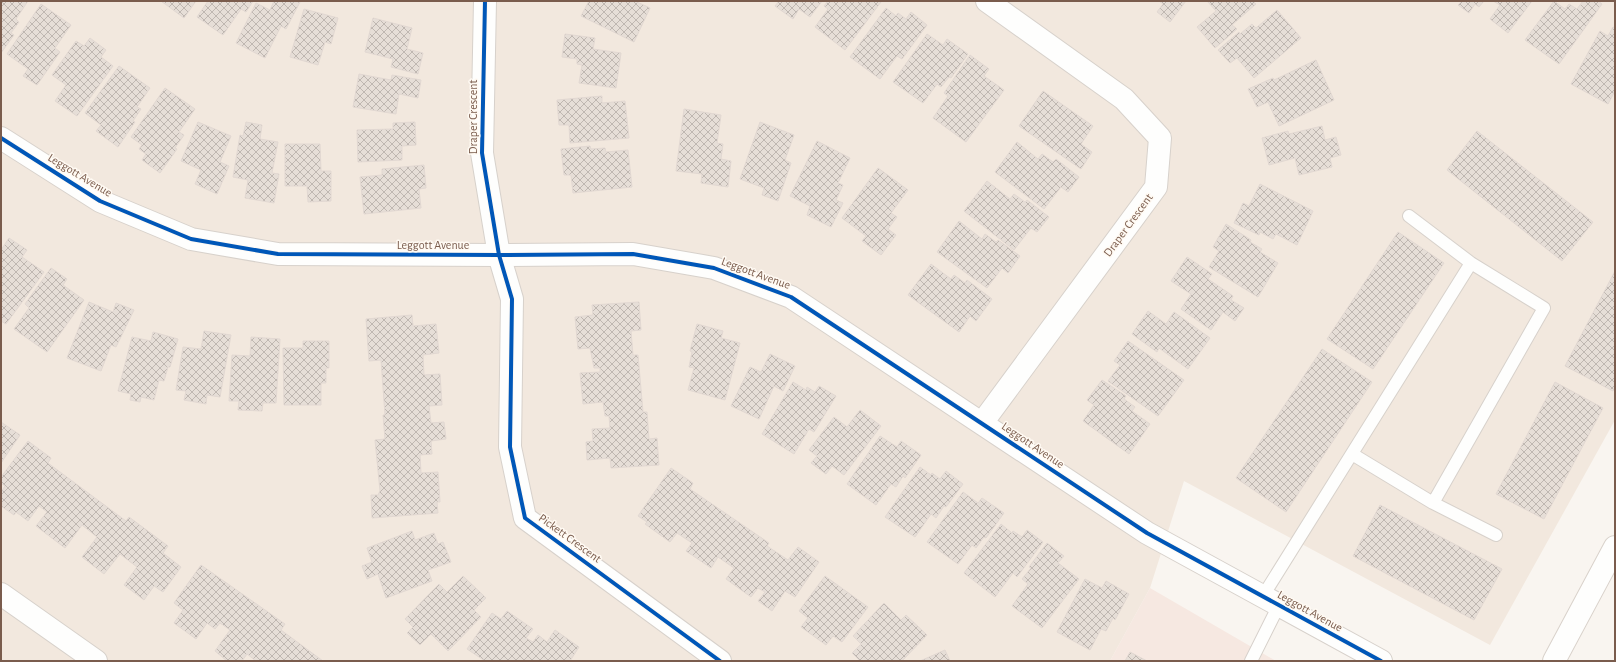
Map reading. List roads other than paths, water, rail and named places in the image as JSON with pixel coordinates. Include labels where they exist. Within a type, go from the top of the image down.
[{"type":"street","name":"Draper Crescent","points":[[485,1],[482,153],[499,255]]},
{"type":"street","name":"Draper Crescent","points":[[982,422],[1156,187],[1160,138],[1124,99],[987,1]]},
{"type":"street","name":"Leggott Avenue","points":[[1,138],[100,201],[192,239],[278,254],[633,254],[714,268],[791,297],[982,422],[1147,533],[1381,661]]},
{"type":"street","name":"Pickett Crescent","points":[[499,255],[512,299],[510,447],[525,518],[720,661]]},
{"type":"street","points":[[1554,661],[1615,547]]},
{"type":"street","points":[[1,594],[96,661]]},
{"type":"lane","points":[[1409,216],[1471,263],[1544,308],[1433,503]]},
{"type":"lane","points":[[1251,661],[1271,601],[1352,454],[1471,263]]},
{"type":"lane","points":[[1352,454],[1433,503],[1496,535]]}]
